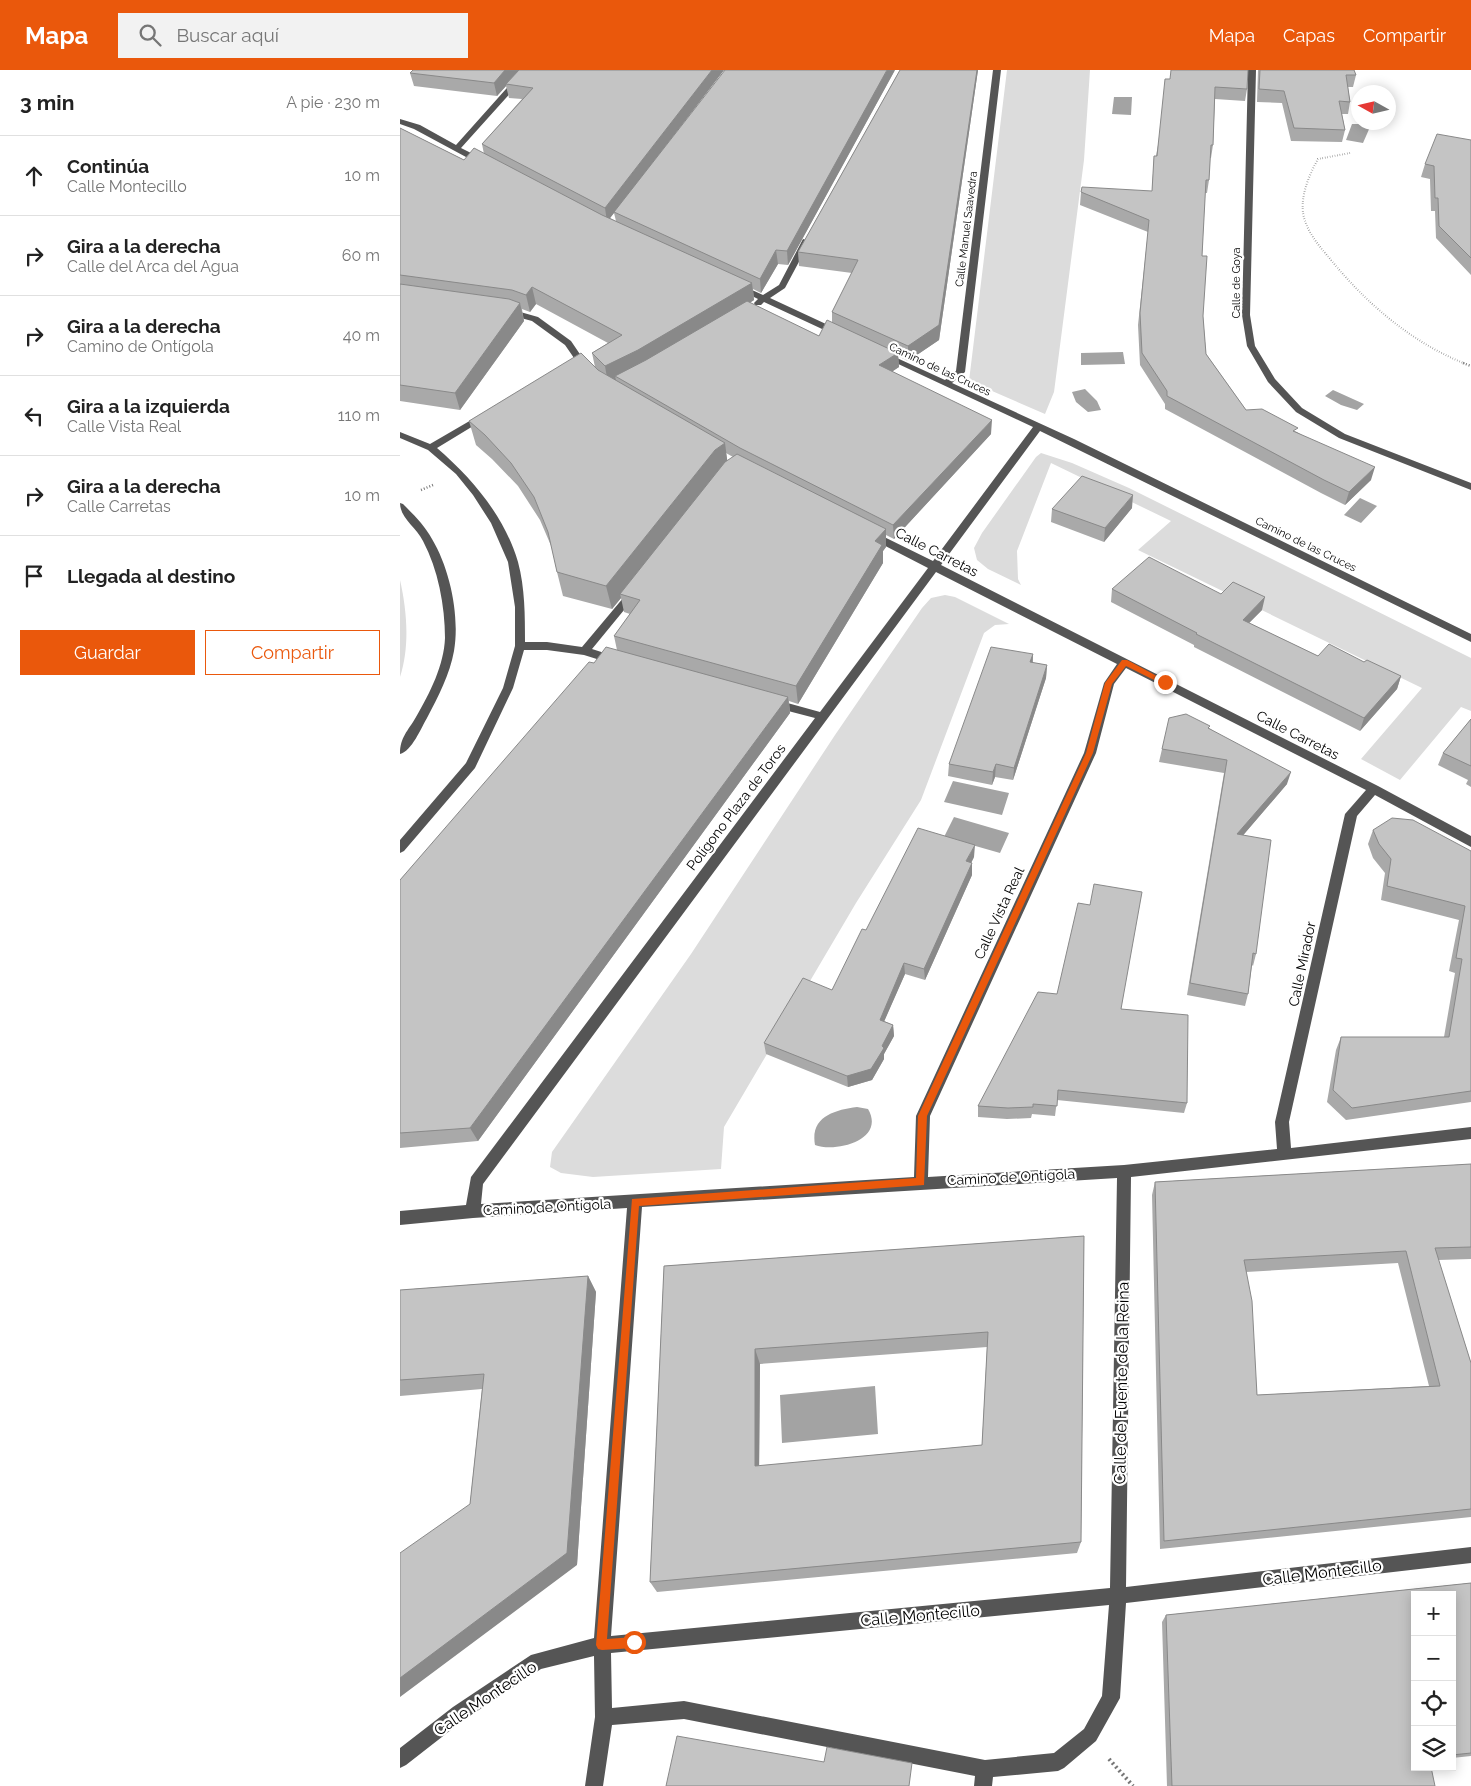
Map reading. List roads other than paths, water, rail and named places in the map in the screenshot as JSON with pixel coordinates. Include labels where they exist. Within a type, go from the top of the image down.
[{"type":"street","points":[[456,148],[527,70]]},
{"type":"street","name":"Calle Manuel Saavedra","points":[[946,384],[960,372],[997,70]]},
{"type":"street","name":"Calle de Goya","points":[[1252,70],[1246,315],[1251,346],[1271,380],[1299,410],[1342,436],[1471,487]]},
{"type":"street","points":[[400,121],[417,127],[490,166]]},
{"type":"street","points":[[748,309],[782,286],[810,234]]},
{"type":"street","points":[[730,283],[851,340]]},
{"type":"street","points":[[497,309],[516,312],[535,319],[568,343],[578,367],[595,378]]},
{"type":"street","name":"Camino de las Cruces","points":[[877,352],[1039,426],[1471,638]]},
{"type":"street","points":[[431,448],[498,408]]},
{"type":"street","name":"Polígono Plaza de Toros","points":[[473,1211],[476,1182],[821,716],[1039,426]]},
{"type":"street","points":[[400,435],[431,448],[459,472],[476,492],[496,523],[513,562],[520,607],[520,646],[508,688],[471,765],[400,848]]},
{"type":"street","points":[[400,506],[410,516],[429,542],[442,579],[448,615],[448,651],[437,688],[400,750]]},
{"type":"street","name":"Calle Carretas","points":[[862,530],[1374,789],[1471,842]]},
{"type":"street","points":[[585,651],[637,588]]},
{"type":"street","points":[[520,646],[547,646],[585,651],[626,663]]},
{"type":"street","name":"Calle Vista Real","points":[[921,1182],[923,1116],[1090,753],[1109,683],[1124,662]]},
{"type":"street","points":[[766,701],[821,716]]},
{"type":"street","name":"Calle Mirador","points":[[1284,1155],[1282,1122],[1350,814],[1374,789]]},
{"type":"street","name":"Camino de Ontígola","points":[[400,1218],[473,1211],[1124,1171],[1284,1155],[1471,1133]]},
{"type":"street","name":"Calle de Fuente de la Reina","points":[[604,1717],[684,1710],[984,1777],[1058,1762],[1090,1735],[1111,1698],[1118,1596],[1124,1171]]},
{"type":"street","points":[[594,1786],[604,1717],[602,1645],[635,1202]]},
{"type":"street","name":"Calle Montecillo","points":[[400,1759],[459,1713],[537,1661],[602,1645],[1118,1596],[1471,1555]]}]
